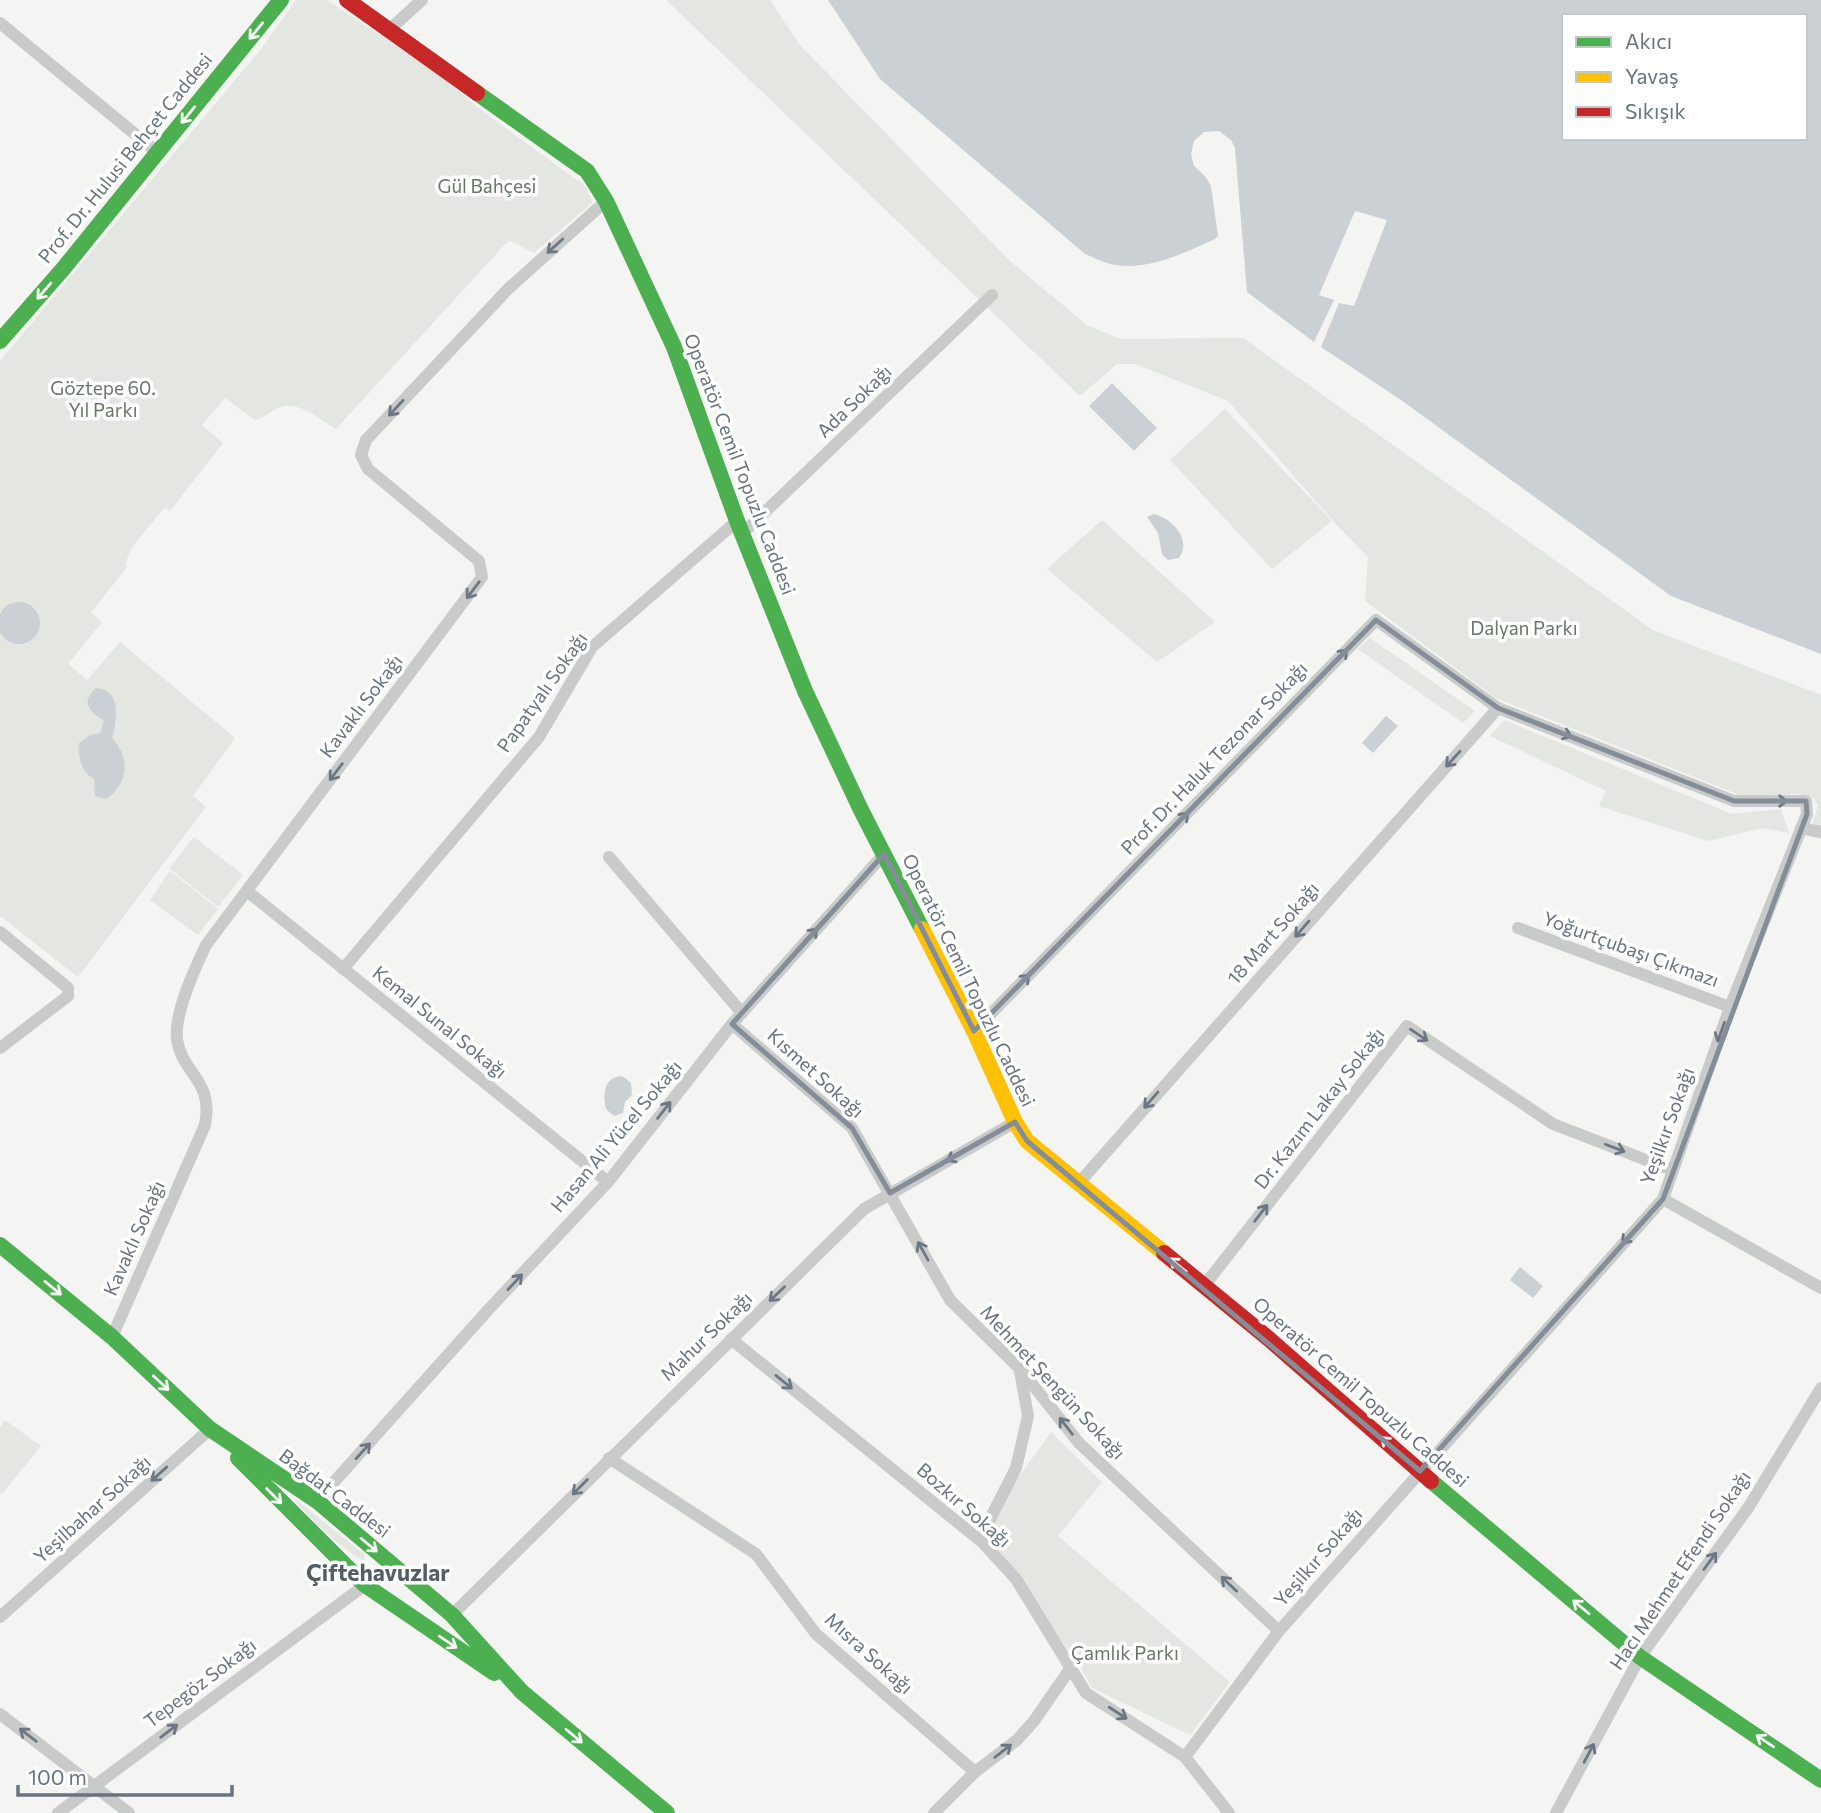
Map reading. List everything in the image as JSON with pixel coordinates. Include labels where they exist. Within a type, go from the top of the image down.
[{"type":"main road","name":"Prof. Dr. Hulusi Behçet Caddesi","points":[[0,341],[63,269],[281,0]]},
{"type":"main road","name":"Operatör Cemil Topuzlu Caddesi","points":[[347,0],[587,171],[607,201],[674,347],[739,528],[810,700],[884,854],[975,1031],[1015,1122],[1027,1141],[1269,1339],[1640,1657],[1821,1780]]},
{"type":"main road","name":"Bağdat Caddesi","points":[[0,1245],[112,1336],[210,1429],[317,1501],[452,1615],[522,1692],[667,1813]]},
{"type":"main road","points":[[210,1429],[269,1492],[365,1585],[522,1692]]},
{"type":"street","points":[[390,29],[422,0]]},
{"type":"street","points":[[1,25],[158,153]]},
{"type":"street","name":"Kavaklı Sokağı","points":[[112,1336],[205,1125],[207,1099],[202,1085],[181,1051],[177,1038],[190,979],[206,944],[482,577],[479,561],[368,469],[361,456],[366,440],[508,289],[607,201]]},
{"type":"street","name":"Ada Sokağı","points":[[739,528],[992,295]]},
{"type":"street","name":"Papatyalı Sokağı","points":[[343,969],[540,737],[592,647],[739,528]]},
{"type":"street","name":"Prof. Dr. Haluk Tezonar Sokağı","points":[[975,1031],[1376,620],[1498,708]]},
{"type":"street","name":"Yeşilkır Sokağı","points":[[1185,1757],[1279,1631],[1663,1199],[1730,1007],[1807,814],[1806,801],[1734,801],[1498,708]]},
{"type":"street","name":"18 Mart Sokağı","points":[[1078,1184],[1498,708]]},
{"type":"street","points":[[1801,828],[1821,832]]},
{"type":"street","name":"Hasan Ali Yücel Sokağı","points":[[317,1501],[480,1319],[608,1182],[732,1024],[884,854]]},
{"type":"street","points":[[608,857],[742,1013]]},
{"type":"street","name":"Kemal Sunal Sokağı","points":[[247,891],[608,1182]]},
{"type":"street","name":"Yoğurtçubaşı Çıkmazı","points":[[1518,928],[1730,1007]]},
{"type":"street","points":[[0,932],[68,988],[68,996],[0,1048]]},
{"type":"street","name":"Kısmet Sokağı","points":[[732,1024],[852,1128],[890,1193]]},
{"type":"street","name":"Dr. Kazım Lakay Sokağı","points":[[1204,1286],[1407,1026],[1553,1124],[1672,1170]]},
{"type":"street","name":"Mahur Sokağı","points":[[452,1615],[864,1209],[1015,1122]]},
{"type":"street","name":"Mehmet Şengün Sokağı","points":[[890,1193],[950,1300],[1020,1369],[1079,1443],[1279,1631]]},
{"type":"street","points":[[1663,1199],[1821,1288]]},
{"type":"street","name":"Bozkır Sokağı","points":[[731,1339],[982,1542],[1016,1579],[1072,1666],[1086,1693],[1185,1757],[1229,1813]]},
{"type":"street","points":[[982,1542],[988,1523],[1016,1468],[1028,1416],[1020,1369]]},
{"type":"street","name":"Hacı Mehmet Efendi Sokağı","points":[[1556,1813],[1640,1657],[1748,1508],[1821,1388]]},
{"type":"street","name":"Yeşilbahar Sokağı","points":[[0,1617],[210,1429]]},
{"type":"street","name":"Mısra Sokağı","points":[[609,1458],[756,1554],[816,1634],[975,1772]]},
{"type":"street","name":"Tepegöz Sokağı","points":[[58,1813],[365,1585]]},
{"type":"street","points":[[934,1813],[975,1772],[1025,1730],[1072,1666]]},
{"type":"street","points":[[0,1714],[129,1813]]},
{"type":"highlighted area","points":[[1376,620],[1498,708],[1734,801],[1806,801],[1807,814],[1663,1199],[1420,1471],[1027,1141],[1015,1122],[890,1193],[852,1128],[732,1024],[884,854],[974,1031]]},
{"type":"green space","name":"Göztepe 60. Yıl Parkı","points":[[296,0],[327,0],[436,72],[477,107],[585,186],[593,202],[534,253],[509,240],[336,429],[294,406],[280,407],[255,420],[225,398],[202,425],[223,443],[170,511],[165,507],[132,547],[125,564],[127,567],[91,613],[102,622],[68,664],[87,680],[120,642],[235,738],[193,796],[206,807],[78,977],[0,916],[0,361],[261,49]]},
{"type":"green space","name":"Dalyan Parkı","points":[[666,0],[770,0],[799,44],[1010,261],[1087,325],[1120,339],[1243,338],[1653,630],[1821,695],[1821,839],[1809,836],[1818,805],[1812,797],[1797,794],[1742,796],[1496,698],[1365,601],[1368,557],[1228,401],[1135,364],[1117,364],[1080,396]]},
{"type":"green space","points":[[1225,409],[1332,521],[1272,569],[1170,460]]},
{"type":"green space","points":[[1102,520],[1215,622],[1157,662],[1047,569]]},
{"type":"green space","points":[[1370,638],[1475,711],[1463,723],[1358,649]]},
{"type":"green space","points":[[1504,720],[1732,814],[1781,809],[1789,833],[1763,828],[1708,841],[1599,806],[1606,791],[1490,736]]},
{"type":"green space","points":[[194,837],[243,875],[218,907],[169,868]]},
{"type":"green space","points":[[170,871],[218,909],[198,935],[150,900]]},
{"type":"green space","points":[[5,1420],[41,1446],[2,1494],[0,1427]]},
{"type":"green space","name":"Çamlık Parkı","points":[[1051,1432],[1102,1482],[1058,1536],[1230,1682],[1190,1735],[1092,1688],[1081,1668],[989,1544],[991,1530],[1004,1501]]},
{"type":"green space","points":[[293,1497],[364,1554],[365,1561],[348,1551],[326,1532]]},
{"type":"shaded area","points":[[828,0],[1821,0],[1821,654],[1671,596],[1401,400],[1321,347],[1339,303],[1354,306],[1387,220],[1355,211],[1319,295],[1334,300],[1314,342],[1247,292],[1235,148],[1231,140],[1219,131],[1204,132],[1194,141],[1191,154],[1194,166],[1211,186],[1218,236],[1215,239],[1164,260],[1137,265],[1110,264],[1085,254],[880,79]]},
{"type":"shaded area","points":[[1112,383],[1157,428],[1134,451],[1089,406]]},
{"type":"shaded area","points":[[1153,514],[1167,520],[1178,530],[1183,544],[1179,558],[1168,560],[1162,554],[1158,533],[1147,517]]},
{"type":"shaded area","points":[[11,604],[27,604],[34,608],[38,615],[38,631],[34,638],[27,642],[11,642],[4,638],[0,631],[0,615],[4,608]]},
{"type":"shaded area","points":[[96,688],[110,694],[114,700],[116,714],[112,738],[122,753],[124,762],[123,778],[114,793],[106,799],[95,796],[94,779],[83,768],[79,754],[79,743],[90,735],[100,733],[104,721],[88,706],[88,698]]},
{"type":"shaded area","points":[[1386,716],[1398,726],[1373,753],[1362,743]]},
{"type":"shaded area","points":[[620,1076],[631,1083],[632,1095],[625,1102],[623,1113],[614,1116],[606,1109],[605,1093],[610,1080]]},
{"type":"shaded area","points":[[1520,1267],[1543,1286],[1533,1298],[1510,1280]]},
{"type":"traffic: fast","points":[[0,341],[63,269],[281,0]]},
{"type":"traffic: fast","points":[[477,93],[587,171],[606,201],[674,347],[737,521],[805,691],[861,810],[922,929]]},
{"type":"traffic: fast","points":[[0,1245],[112,1337],[210,1429],[317,1501],[452,1615],[522,1692],[667,1813]]},
{"type":"traffic: fast","points":[[238,1458],[365,1585],[494,1673]]},
{"type":"traffic: fast","points":[[1431,1481],[1640,1657],[1821,1780]]},
{"type":"traffic: slow","points":[[922,929],[974,1031],[1015,1122],[1027,1141],[1164,1253]]},
{"type":"traffic: jam","points":[[347,0],[477,93]]},
{"type":"traffic: jam","points":[[1164,1253],[1269,1339],[1431,1481]]},
{"type":"district","name":"Çiftehavuzlar","points":[[378,1573]]},
{"type":"park label","name":"Gül Bahçesi","points":[[487,186]]}]
